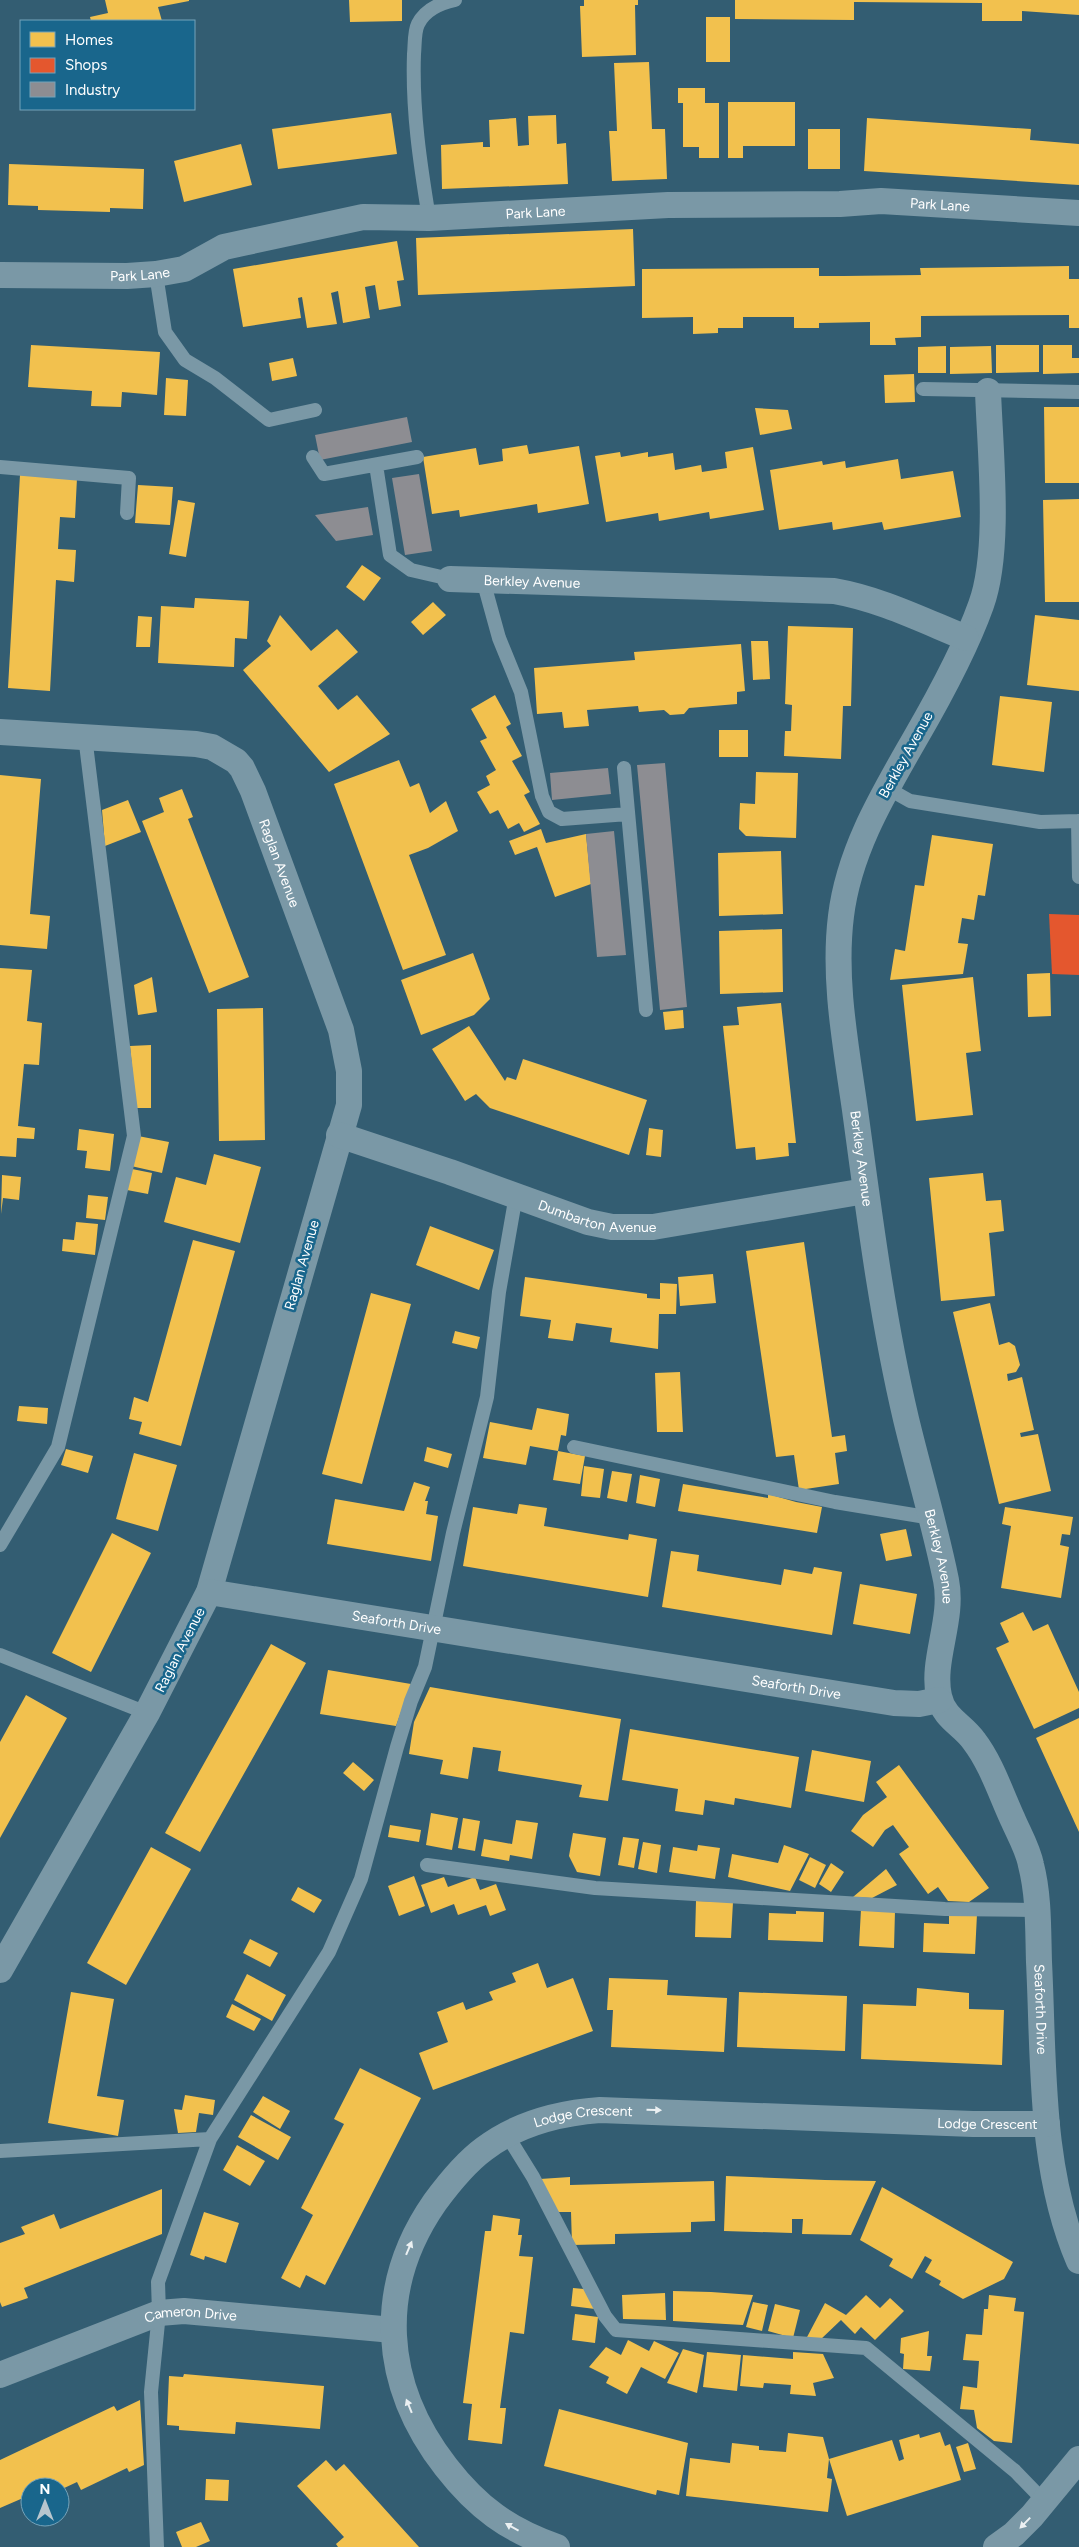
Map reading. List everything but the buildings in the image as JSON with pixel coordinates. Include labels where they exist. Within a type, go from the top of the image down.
[{"type":"street","name":"Park Lane","points":[[0,275],[127,276],[156,274],[184,269],[224,247],[279,233],[363,217],[429,218],[668,205],[840,204],[881,201],[1079,213]]},
{"type":"street","name":"Berkley Avenue","points":[[939,1700],[937,1677],[947,1619],[947,1584],[906,1417],[883,1300],[865,1191],[841,1008],[839,939],[847,879],[870,821],[925,722],[982,603],[989,562],[991,524],[988,391]]},
{"type":"street","name":"Berkley Avenue","points":[[450,579],[834,591],[859,595],[966,638]]},
{"type":"street","name":"Raglan Avenue","points":[[0,732],[205,745],[229,756],[242,768],[253,791],[341,1030],[349,1071],[349,1105],[209,1592],[147,1713],[0,1970]]},
{"type":"street","name":"Dumbarton Avenue","points":[[339,1135],[588,1222],[636,1229],[865,1191]]},
{"type":"street","name":"Seaforth Drive","points":[[209,1592],[894,1703],[919,1704],[939,1700],[945,1713],[977,1744],[1032,1866],[1047,2124]]},
{"type":"street","name":"Lodge Crescent","points":[[557,2547],[533,2539],[482,2508],[466,2493],[440,2460],[418,2427],[402,2386],[393,2330],[398,2279],[410,2245],[428,2213],[444,2190],[464,2168],[484,2149],[507,2135],[537,2122],[570,2112],[600,2110],[973,2124],[1047,2124],[1057,2188],[1069,2238],[1079,2261]]},
{"type":"street","name":"Cameron Drive","points":[[0,2375],[159,2313],[184,2311],[393,2330]]},
{"type":"street","points":[[996,2547],[1014,2534],[1045,2502],[1079,2459]]},
{"type":"lane","points":[[429,218],[418,147],[413,90],[415,39],[418,24],[426,14],[441,4],[455,0]]},
{"type":"lane","points":[[156,274],[165,332],[185,360],[216,378],[269,420],[315,410]]},
{"type":"lane","points":[[923,389],[1079,392]]},
{"type":"lane","points":[[312,457],[324,474],[417,457]]},
{"type":"lane","points":[[376,465],[390,555],[411,570],[450,579]]},
{"type":"lane","points":[[0,467],[129,478],[128,513]]},
{"type":"lane","points":[[483,580],[499,638],[521,692],[542,796],[549,812],[562,819],[628,814]]},
{"type":"lane","points":[[0,1545],[58,1447],[134,1136],[84,736]]},
{"type":"lane","points":[[624,768],[646,1010]]},
{"type":"lane","points":[[887,788],[910,802],[1040,822],[1079,821],[1079,877]]},
{"type":"lane","points":[[158,2547],[151,2392],[159,2313],[158,2282],[210,2138],[330,1952],[361,1878],[396,1747],[411,1701],[425,1667],[435,1628],[453,1533],[487,1398],[499,1292],[516,1196]]},
{"type":"lane","points":[[574,1447],[835,1502],[932,1518]]},
{"type":"lane","points":[[0,1655],[147,1713]]},
{"type":"lane","points":[[427,1865],[595,1888],[945,1909],[1036,1910]]},
{"type":"lane","points":[[507,2135],[532,2177],[605,2316],[616,2330],[866,2348],[1015,2471],[1045,2502]]},
{"type":"lane","points":[[0,2151],[210,2138]]}]
